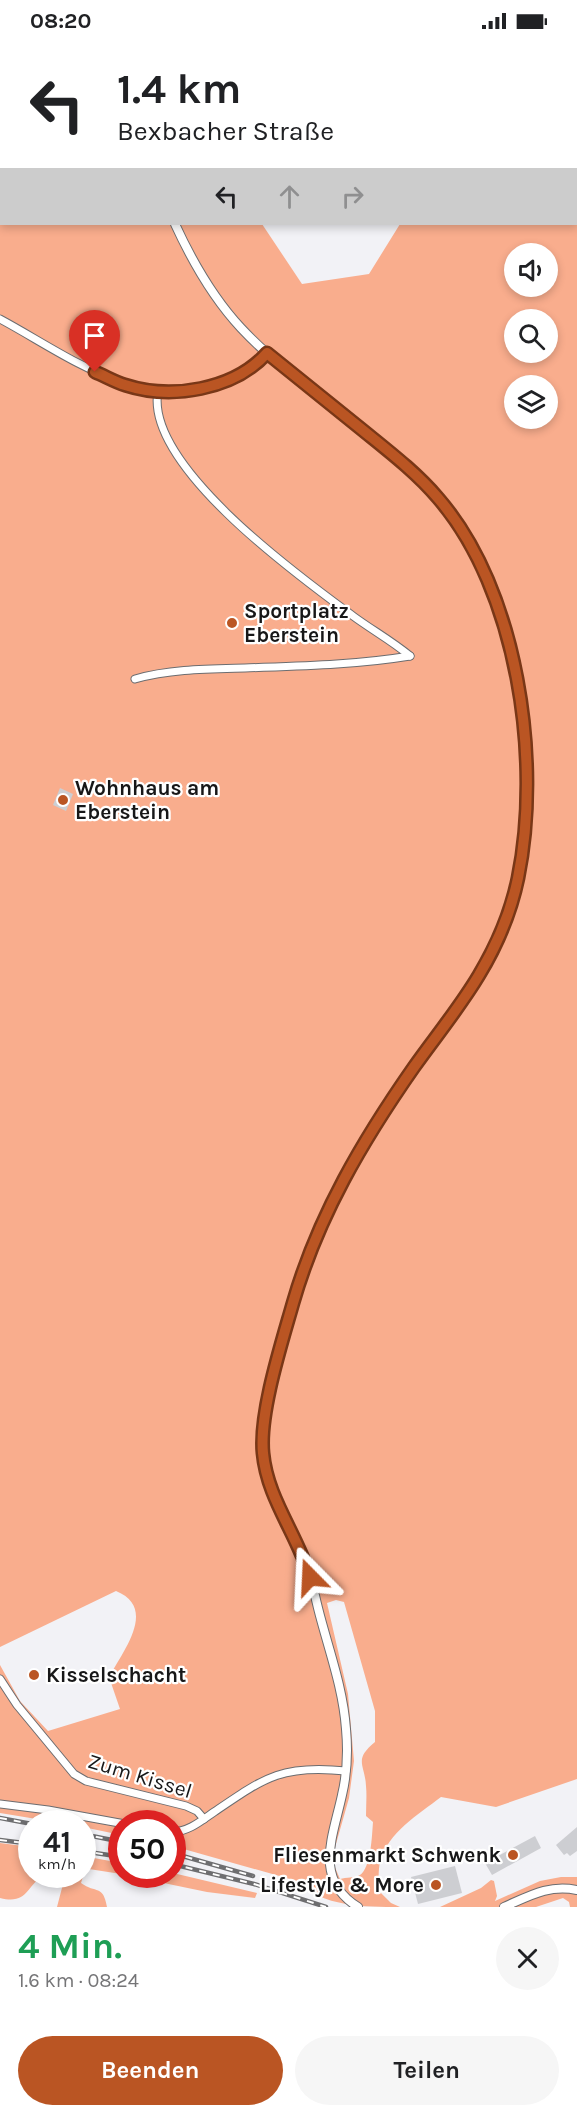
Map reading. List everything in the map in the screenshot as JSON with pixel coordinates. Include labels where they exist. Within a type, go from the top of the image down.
[{"type":"main road","points":[[175,225],[193,261],[222,305],[242,329],[267,353],[400,461],[436,495],[472,544],[498,602],[508,636],[521,716],[526,775],[524,835],[518,876],[499,937],[466,994],[373,1128],[337,1190],[308,1256],[285,1331],[264,1421],[263,1455],[273,1496],[310,1577],[342,1701],[346,1727],[346,1771],[329,1860],[335,1884],[347,1900],[358,1907]]},
{"type":"main road","points":[[504,1907],[545,1890],[555,1888],[577,1890]]},
{"type":"street","points":[[0,319],[95,372],[125,385],[158,391],[195,389],[226,381],[258,364],[267,353]]},
{"type":"street","points":[[136,678],[198,669],[361,662],[410,656],[354,617],[243,530],[211,497],[186,468],[164,432],[158,416],[158,391]]},
{"type":"street","name":"Zum Kissel","points":[[0,1679],[17,1705],[74,1774],[86,1781],[186,1806],[196,1811],[204,1819]]},
{"type":"street","points":[[186,1830],[250,1787],[278,1773],[311,1768],[346,1771]]},
{"type":"street","points":[[0,1804],[57,1811],[108,1821]]},
{"type":"shaded area","points":[[0,225],[263,225],[302,284],[369,274],[399,225],[577,225],[577,1779],[496,1807],[441,1797],[405,1825],[384,1851],[379,1865],[378,1890],[391,1903],[400,1907],[359,1906],[331,1901],[307,1890],[297,1881],[186,1850],[186,1810],[108,1810],[108,1832],[96,1830],[96,1810],[18,1810],[18,1816],[0,1813],[0,1665],[20,1701],[48,1731],[120,1709],[109,1677],[134,1631],[136,1619],[135,1608],[128,1599],[116,1591],[0,1647]],"holes":[[[336,1600],[344,1602],[375,1711],[375,1742],[362,1758],[366,1786],[366,1816],[373,1822],[369,1859],[360,1875],[340,1879],[334,1865],[334,1851],[349,1798],[354,1761],[348,1694],[327,1603]]]},
{"type":"shaded area","points":[[0,1843],[18,1845],[18,1888],[30,1888],[16,1899],[0,1898]]},
{"type":"shaded area","points":[[96,1858],[108,1861],[108,1872],[96,1870]]},
{"type":"shaded area","points":[[186,1876],[257,1893],[255,1898],[186,1888]]},
{"type":"shaded area","points":[[577,1877],[577,1907],[570,1907],[569,1902],[563,1898],[536,1907],[440,1907],[481,1888],[491,1880],[494,1881],[497,1896],[495,1901],[540,1881]]},
{"type":"shaded area","points":[[62,1888],[92,1888],[101,1892],[107,1907],[57,1907]]},
{"type":"building","name":"Wohnhaus am Eberstein","points":[[60,788],[73,794],[66,811],[53,805]]},
{"type":"building","points":[[577,1827],[577,1851],[570,1856],[567,1853],[564,1855],[556,1845]]},
{"type":"building","name":"Fliesenmarkt Schwenk","points":[[535,1836],[541,1848],[492,1875],[485,1863]]},
{"type":"building","name":"Lifestyle & More","points":[[455,1866],[462,1893],[418,1904],[411,1877]]},
{"type":"railway","points":[[0,1818],[18,1821]]},
{"type":"railway","points":[[96,1837],[108,1839]]},
{"type":"railway","points":[[0,1840],[18,1842]]},
{"type":"railway","points":[[96,1853],[108,1855]]},
{"type":"railway","points":[[186,1857],[253,1876]]},
{"type":"railway","points":[[186,1867],[254,1884],[326,1907]]},
{"type":"place","name":"Sportplatz Eberstein","points":[[232,623]]},
{"type":"place","name":"Wohnhaus am Eberstein","points":[[63,800]]},
{"type":"place","name":"Kisselschacht","points":[[34,1675]]},
{"type":"place","name":"Fliesenmarkt Schwenk","points":[[513,1855]]},
{"type":"place","name":"Lifestyle & More","points":[[436,1885]]},
{"type":"route","points":[[95,372],[125,385],[158,391],[179,391],[202,388],[226,381],[258,364],[267,353],[400,461],[443,503],[472,544],[486,571],[498,602],[513,658],[526,775],[524,835],[511,906],[499,937],[478,976],[373,1128],[337,1190],[308,1256],[297,1290],[264,1421],[262,1437],[267,1478],[273,1496],[306,1563],[310,1577]]}]
